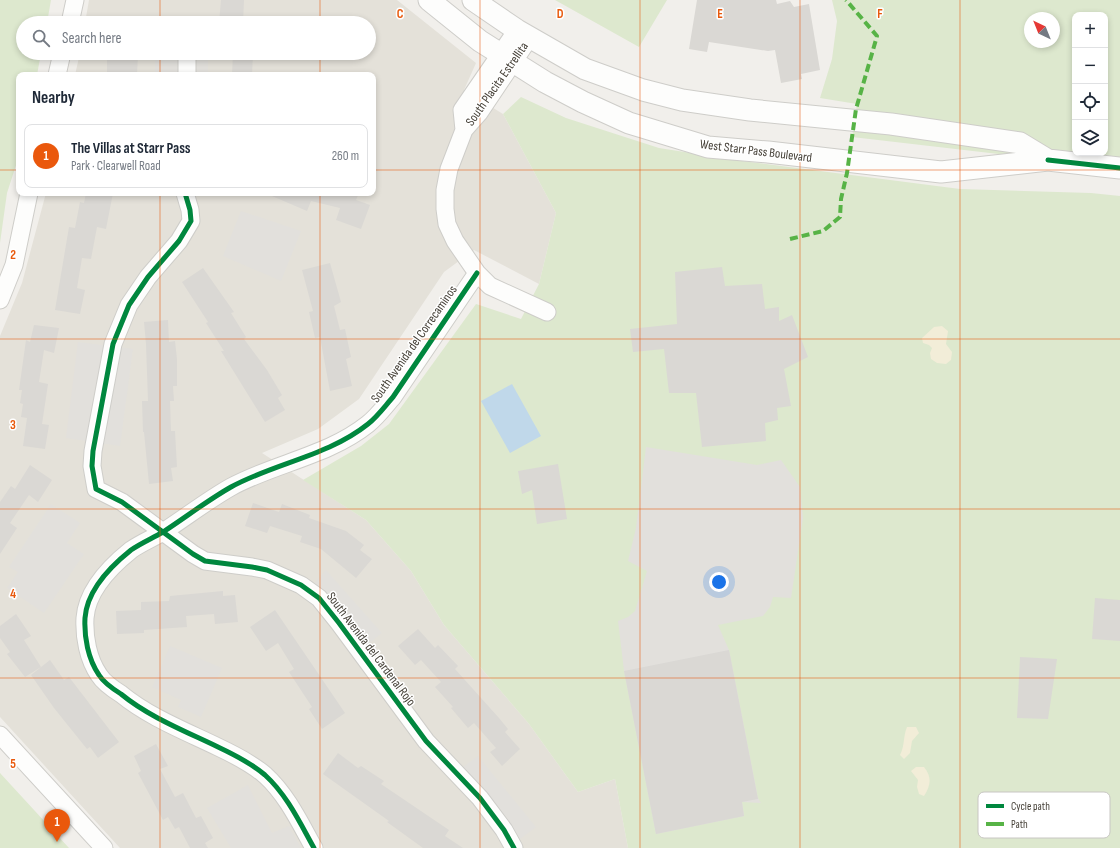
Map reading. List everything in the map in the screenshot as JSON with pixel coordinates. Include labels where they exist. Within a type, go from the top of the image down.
[{"type":"street","points":[[72,16],[75,0]]},
{"type":"street","name":"West Starr Pass Boulevard","points":[[429,0],[480,41],[545,82],[583,102],[629,123],[708,147],[768,152],[940,172],[1048,160],[1120,168]]},
{"type":"street","name":"West Starr Pass Boulevard","points":[[473,0],[523,34],[585,69],[643,90],[682,100],[750,110],[891,124],[1020,143],[1048,160]]},
{"type":"street","name":"South Placita Estrellita","points":[[523,34],[507,58],[462,110],[464,130],[449,169],[445,190],[445,209],[447,224],[455,241],[477,273],[490,286],[547,312]]},
{"type":"street","points":[[58,72],[60,60]]},
{"type":"street","points":[[187,60],[187,72]]},
{"type":"street","points":[[0,300],[14,265],[28,196]]},
{"type":"street","name":"South Avenida del Cardenal Rojo","points":[[186,196],[190,210],[191,221],[179,241],[148,277],[129,305],[113,344],[93,451],[92,466],[96,488],[122,502],[193,554],[205,561],[267,570],[301,584],[319,598],[426,741],[480,798],[504,830],[514,848]]},
{"type":"street","name":"South Avenida del Correcaminos","points":[[314,848],[287,800],[266,776],[244,760],[137,707],[110,686],[99,675],[87,647],[85,615],[89,601],[97,586],[112,568],[132,549],[163,532],[231,487],[258,474],[333,445],[367,424],[393,397],[477,273]]},
{"type":"street","points":[[0,735],[104,848]]},
{"type":"shaded area","points":[[89,0],[397,0],[476,63],[464,90],[503,114],[556,213],[539,284],[474,250],[444,272],[359,399],[318,429],[262,453],[366,520],[411,571],[444,625],[529,724],[578,792],[615,779],[628,848],[120,848],[0,717],[0,336],[22,283],[45,196],[376,196],[376,72],[76,72],[78,60],[376,60],[376,16],[86,16]]},
{"type":"shaded area","points":[[155,60],[208,60],[208,72],[155,72]]},
{"type":"shaded area","points":[[241,211],[301,231],[281,281],[223,256]]},
{"type":"shaded area","points":[[78,342],[133,349],[120,446],[66,438]]},
{"type":"shaded area","points":[[646,447],[757,465],[781,460],[800,487],[803,518],[791,598],[773,597],[770,607],[763,616],[718,625],[729,650],[758,798],[761,803],[742,802],[744,816],[656,834],[624,671],[618,621],[628,617],[635,611],[647,571],[628,561],[636,528]]},
{"type":"shaded area","points":[[51,504],[80,523],[67,543],[84,554],[44,613],[7,588],[18,572],[9,567]]},
{"type":"shaded area","points":[[326,570],[382,633],[362,649],[312,586]]},
{"type":"shaded area","points":[[170,646],[222,668],[201,717],[178,707],[181,700],[152,687]]},
{"type":"shaded area","points":[[478,756],[536,827],[512,845],[455,773]]},
{"type":"shaded area","points":[[248,785],[272,833],[289,826],[301,848],[231,848],[207,808]]},
{"type":"green space","points":[[0,0],[51,0],[48,16],[16,16],[16,60],[40,60],[38,72],[16,72],[16,165],[7,193],[0,243]]},
{"type":"green space","points":[[555,0],[667,0],[639,47]]},
{"type":"green space","points":[[832,0],[1120,0],[1120,168],[852,137],[857,104],[820,98],[832,59],[837,21]]},
{"type":"green space","points":[[521,97],[566,118],[659,148],[742,161],[960,189],[1091,193],[1120,196],[1120,848],[628,848],[615,779],[578,792],[529,724],[444,625],[411,571],[366,520],[303,480],[361,446],[389,424],[476,304],[521,319],[539,284],[556,213],[503,114]]},
{"type":"green space","points":[[0,773],[69,848],[0,848]]},
{"type":"sand","points":[[942,326],[948,331],[946,344],[952,352],[951,360],[946,364],[937,363],[931,359],[930,353],[932,348],[923,343],[922,338],[934,327]]},
{"type":"sand","points":[[907,727],[916,727],[919,733],[912,741],[910,753],[904,759],[900,755],[903,748]]},
{"type":"sand","points":[[916,767],[924,767],[930,781],[924,796],[919,794],[917,787],[918,780],[911,771]]},
{"type":"water","points":[[512,384],[541,436],[510,453],[481,401]]},
{"type":"building","points":[[221,0],[244,0],[243,16],[220,16]]},
{"type":"building","points":[[697,0],[776,0],[777,4],[790,1],[794,7],[809,4],[820,70],[801,74],[802,79],[781,83],[775,50],[768,51],[709,42],[707,52],[689,49]]},
{"type":"building","points":[[107,60],[138,60],[137,72],[107,72]]},
{"type":"building","points":[[233,60],[253,60],[252,72],[232,72]]},
{"type":"building","points":[[85,196],[112,196],[106,229],[97,227],[91,259],[82,258],[77,288],[85,290],[80,314],[55,310],[69,227],[75,228],[80,202],[84,203]]},
{"type":"building","points":[[272,196],[358,196],[356,200],[370,205],[361,229],[336,220],[340,208],[311,201],[307,211]]},
{"type":"building","points":[[330,263],[341,302],[334,306],[340,330],[345,329],[351,357],[346,359],[352,386],[330,391],[320,337],[315,338],[309,312],[313,311],[302,270]]},
{"type":"building","points":[[722,267],[725,286],[762,284],[765,309],[779,307],[779,321],[792,315],[808,357],[784,369],[791,406],[777,408],[778,420],[765,423],[766,441],[702,447],[696,393],[669,393],[664,349],[633,352],[630,329],[677,324],[675,272]]},
{"type":"building","points":[[203,268],[234,312],[231,313],[246,337],[244,339],[267,370],[282,395],[278,398],[285,410],[265,422],[221,351],[224,351],[206,323],[208,322],[182,282]]},
{"type":"building","points":[[168,320],[169,342],[175,341],[177,359],[177,386],[173,386],[174,401],[170,401],[171,431],[175,431],[177,467],[171,468],[173,481],[149,484],[143,432],[142,401],[148,401],[144,322]]},
{"type":"building","points":[[34,325],[59,328],[54,353],[44,350],[39,382],[48,384],[42,424],[49,425],[45,449],[23,446],[27,418],[21,417],[23,404],[20,403],[22,390],[19,390],[26,340],[30,342]]},
{"type":"building","points":[[558,464],[567,519],[537,524],[532,490],[522,494],[518,471]]},
{"type":"building","points":[[30,465],[52,480],[38,502],[29,495],[10,523],[17,528],[0,554],[0,502],[11,486],[15,489]]},
{"type":"building","points":[[253,503],[279,512],[282,504],[310,515],[309,518],[346,531],[364,545],[360,550],[372,559],[356,578],[321,549],[300,542],[302,536],[270,526],[267,533],[245,526]]},
{"type":"building","points":[[223,591],[223,596],[235,595],[238,622],[215,624],[214,614],[186,616],[187,627],[144,630],[144,633],[117,634],[116,611],[141,610],[141,602],[169,601],[170,596]]},
{"type":"building","points":[[1095,598],[1120,600],[1120,641],[1092,639]]},
{"type":"building","points":[[275,610],[345,713],[322,729],[309,709],[312,707],[289,672],[294,669],[278,643],[266,651],[250,627]]},
{"type":"building","points":[[16,614],[31,636],[24,640],[41,667],[25,677],[7,654],[10,652],[0,638],[0,626]]},
{"type":"building","points":[[418,629],[435,648],[438,645],[458,666],[455,669],[508,729],[505,732],[520,749],[502,766],[490,752],[496,748],[474,723],[468,728],[451,708],[453,707],[435,687],[441,682],[421,660],[415,665],[398,646]]},
{"type":"building","points":[[729,650],[758,799],[742,802],[744,816],[656,834],[624,671]]},
{"type":"building","points":[[1020,657],[1057,659],[1048,719],[1017,718]]},
{"type":"building","points":[[50,660],[64,680],[69,677],[119,742],[98,758],[90,747],[87,749],[54,708],[31,675]]},
{"type":"building","points":[[156,744],[168,766],[160,769],[175,797],[183,793],[196,818],[201,816],[213,838],[205,843],[208,848],[190,848],[179,827],[175,829],[168,817],[163,820],[138,773],[141,771],[134,756]]},
{"type":"building","points":[[338,753],[358,768],[361,766],[384,781],[381,784],[449,830],[445,836],[463,848],[423,848],[387,822],[389,821],[323,774]]},
{"type":"marked path","points":[[790,239],[823,231],[840,217],[841,199],[847,173],[856,109],[877,36],[846,0]]},
{"type":"cycle path","points":[[1048,160],[1120,168]]},
{"type":"cycle path","points":[[186,196],[190,210],[191,221],[179,241],[148,277],[129,305],[113,344],[93,451],[92,466],[96,489],[122,502],[193,554],[205,561],[267,570],[301,585],[319,598],[426,741],[480,798],[504,830],[514,848]]},
{"type":"cycle path","points":[[314,848],[280,791],[260,771],[237,756],[155,717],[103,681],[95,669],[89,655],[85,625],[87,608],[95,588],[108,571],[135,547],[163,532],[231,487],[265,472],[319,452],[352,435],[372,421],[393,397],[477,273]]},
{"type":"place","name":"The Villas at Starr Pass","points":[[57,842]]}]
